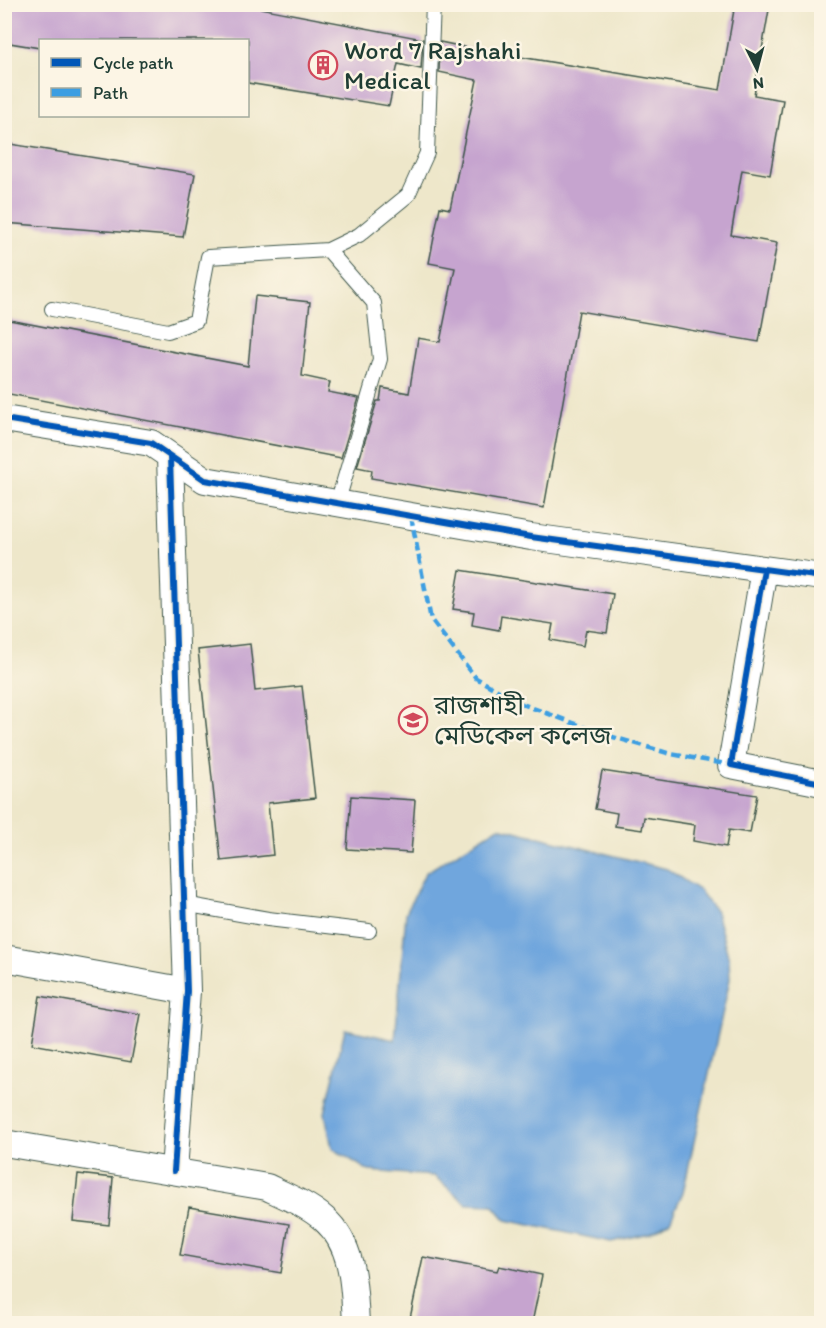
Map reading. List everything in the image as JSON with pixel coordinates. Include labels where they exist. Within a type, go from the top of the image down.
[{"type":"street","points":[[4,419],[151,443],[205,480],[531,537],[822,577]]},
{"type":"street","points":[[170,458],[187,991],[174,1171]]},
{"type":"street","points":[[764,569],[731,765],[822,783]]},
{"type":"street","points":[[4,958],[187,991]]},
{"type":"street","points":[[4,1143],[267,1187],[324,1219],[340,1237],[353,1275],[356,1323]]},
{"type":"lane","points":[[52,309],[168,330],[196,321],[208,257],[328,250],[359,235],[408,195],[427,153],[433,4]]},
{"type":"lane","points":[[328,250],[374,303],[380,359],[337,504]]},
{"type":"lane","points":[[184,904],[268,919],[369,931]]},
{"type":"water","points":[[499,827],[667,869],[700,891],[716,912],[729,959],[730,979],[683,1192],[670,1221],[649,1233],[611,1242],[506,1220],[493,1205],[467,1204],[434,1176],[369,1171],[332,1148],[325,1113],[345,1029],[395,1040],[406,913],[425,873]]},
{"type":"building","name":"Word 7 Rajshahi Medical","points":[[4,4],[239,4],[423,39],[421,69],[398,64],[389,106],[249,83],[249,39],[39,39],[39,48],[4,42]]},
{"type":"building","points":[[735,4],[770,4],[754,95],[783,100],[770,175],[742,170],[731,235],[777,243],[759,342],[579,311],[544,508],[371,478],[372,470],[357,467],[377,401],[380,401],[382,388],[409,393],[418,338],[440,342],[455,268],[429,263],[440,207],[450,209],[477,80],[439,72],[440,42],[520,59],[520,57],[720,90]]},
{"type":"building","points":[[4,143],[195,174],[183,237],[4,223]]},
{"type":"building","points":[[255,296],[310,302],[302,376],[330,382],[328,392],[359,398],[341,458],[4,393],[4,319],[248,366]]},
{"type":"building","points":[[460,570],[613,594],[607,633],[586,630],[583,646],[550,640],[553,624],[501,616],[499,630],[472,625],[474,612],[453,609]]},
{"type":"building","points":[[250,644],[255,691],[302,686],[315,798],[268,803],[273,855],[221,861],[198,650]]},
{"type":"building","points":[[602,771],[757,795],[750,833],[729,830],[726,847],[693,841],[695,825],[644,817],[642,830],[615,826],[617,813],[595,809]]},
{"type":"building","points":[[351,796],[415,800],[411,853],[347,849]]},
{"type":"building","points":[[40,996],[140,1014],[131,1062],[32,1044]]},
{"type":"building","points":[[78,1174],[113,1178],[109,1225],[73,1221]]},
{"type":"building","points":[[189,1207],[289,1224],[281,1273],[180,1255]]},
{"type":"building","points":[[423,1257],[497,1271],[499,1266],[542,1275],[532,1323],[409,1323]]},
{"type":"marked path","points":[[411,516],[431,620],[476,678],[522,704],[603,734],[671,754],[731,765]]},
{"type":"cycle path","points":[[4,419],[151,443],[205,480],[531,537],[822,577]]},
{"type":"cycle path","points":[[170,457],[187,991],[174,1171]]},
{"type":"cycle path","points":[[764,569],[731,765],[822,783]]},
{"type":"place","name":"Word 7 Rajshahi Medical","points":[[323,65]]},
{"type":"place","name":"রাজশাহী মেডিকেল কলেজ","points":[[413,720]]}]
